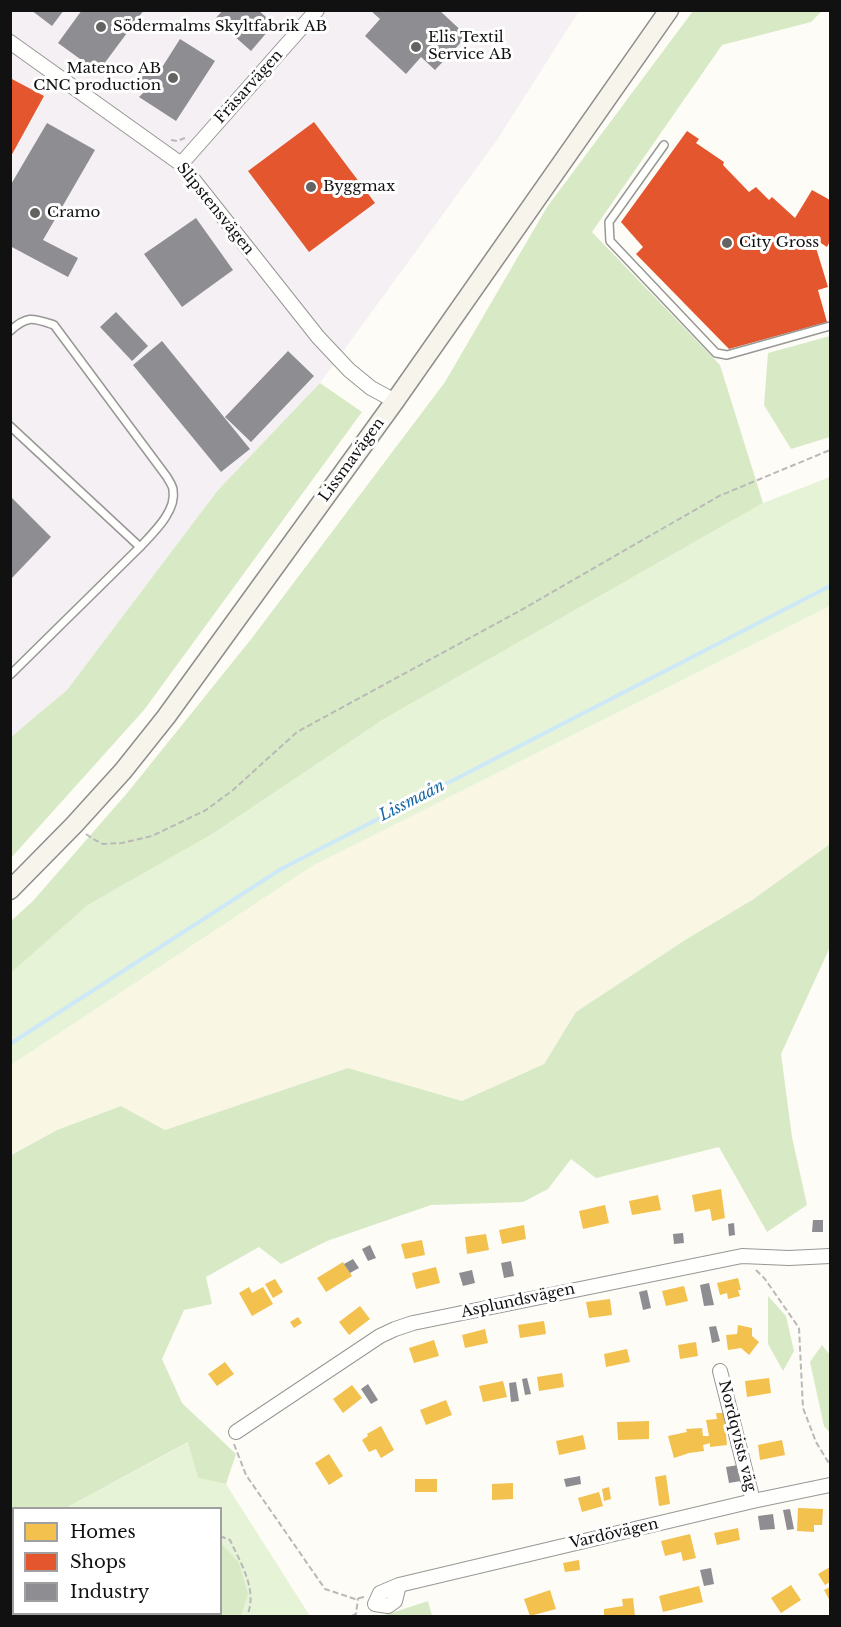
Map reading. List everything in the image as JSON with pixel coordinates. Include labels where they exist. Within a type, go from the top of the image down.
[{"type":"street","name":"Fräsarvägen","points":[[181,164],[317,10]]},
{"type":"street","name":"Lissmavägen","points":[[10,890],[123,771],[166,717],[395,401],[669,10]]},
{"type":"street","name":"Slipstensvägen","points":[[10,42],[181,164],[318,337],[349,370],[371,388],[395,401]]},
{"type":"street","name":"Asplundsvägen","points":[[236,1432],[380,1336],[413,1323],[742,1256],[789,1258],[831,1256]]},
{"type":"street","name":"Nordqvists väg","points":[[720,1371],[753,1501]]},
{"type":"street","name":"Vardövägen","points":[[380,1593],[399,1585],[753,1501],[831,1485]]},
{"type":"lane","points":[[664,145],[609,222],[610,241],[716,353],[727,355],[831,326]]},
{"type":"lane","points":[[10,331],[21,321],[38,320],[54,325],[167,477],[173,490],[172,504],[164,520],[140,547],[10,675]]},
{"type":"lane","points":[[10,426],[140,547]]},
{"type":"path","points":[[166,139],[177,141],[185,139],[190,134]]},
{"type":"path","points":[[74,825],[93,840],[103,844],[122,843],[152,836],[206,810],[233,790],[297,732],[523,609],[719,496],[831,450]]},
{"type":"path","points":[[742,1256],[765,1279],[799,1328],[803,1408],[816,1442],[831,1465]]},
{"type":"path","points":[[236,1432],[234,1445],[246,1475],[325,1589],[355,1599],[380,1593]]},
{"type":"path","points":[[222,1537],[230,1540],[249,1582],[250,1608],[247,1617]]},
{"type":"path","points":[[352,1617],[356,1614],[358,1598]]},
{"type":"shaded area","points":[[11,11],[579,11],[497,140],[320,383],[218,490],[67,690],[11,737]]},
{"type":"shaded area","points":[[830,606],[830,844],[752,900],[685,940],[576,1012],[544,1064],[462,1101],[348,1068],[165,1130],[121,1106],[57,1130],[11,1154],[11,1065],[314,865]]},
{"type":"green space","points":[[693,11],[822,11],[811,22],[722,45],[592,232],[720,365],[763,503],[384,719],[214,833],[88,905],[11,973],[11,921],[33,901],[128,792],[252,638],[445,382],[547,207]]},
{"type":"green space","points":[[830,336],[830,437],[791,449],[764,405],[768,353]]},
{"type":"green space","points":[[320,383],[362,412],[144,710],[11,858],[11,737],[67,690],[218,490]]},
{"type":"green space","points":[[830,477],[830,606],[314,865],[11,1065],[11,973],[88,905],[214,833],[384,719],[763,503]]},
{"type":"green space","points":[[830,844],[830,947],[781,1054],[792,1137],[807,1205],[767,1232],[719,1147],[596,1178],[571,1159],[548,1189],[523,1202],[431,1205],[327,1241],[281,1264],[259,1247],[206,1277],[212,1304],[184,1310],[162,1359],[182,1403],[236,1454],[226,1484],[198,1478],[188,1442],[68,1507],[12,1507],[11,1539],[11,1155],[57,1130],[121,1106],[165,1130],[348,1068],[462,1101],[544,1064],[576,1012],[685,940],[752,900]]},
{"type":"green space","points":[[768,1296],[786,1316],[794,1351],[783,1371],[768,1344]]},
{"type":"green space","points":[[822,1345],[830,1355],[830,1433],[824,1426],[810,1362]]},
{"type":"green space","points":[[189,1442],[198,1478],[226,1484],[310,1616],[11,1616],[10,1539],[12,1538],[12,1615],[222,1615],[222,1507],[68,1507]]},
{"type":"green space","points":[[222,1544],[239,1563],[248,1594],[241,1616],[77,1616],[222,1615]]},
{"type":"green space","points":[[428,1601],[432,1616],[382,1616]]},
{"type":"building: Homes","points":[[721,1189],[725,1218],[712,1221],[710,1209],[695,1212],[692,1195]]},
{"type":"building: Homes","points":[[658,1195],[661,1210],[632,1215],[629,1201]]},
{"type":"building: Homes","points":[[605,1205],[609,1223],[583,1229],[579,1211]]},
{"type":"building: Homes","points":[[524,1225],[526,1239],[502,1244],[499,1230]]},
{"type":"building: Homes","points":[[486,1234],[489,1250],[467,1254],[465,1237]]},
{"type":"building: Homes","points":[[422,1240],[425,1255],[405,1259],[401,1244]]},
{"type":"building: Homes","points":[[343,1262],[352,1276],[326,1292],[317,1278]]},
{"type":"building: Homes","points":[[436,1267],[440,1283],[416,1289],[412,1273]]},
{"type":"building: Homes","points":[[738,1278],[740,1296],[728,1299],[727,1293],[720,1295],[717,1283]]},
{"type":"building: Homes","points":[[275,1279],[283,1292],[273,1298],[265,1284]]},
{"type":"building: Homes","points":[[684,1286],[688,1301],[666,1306],[662,1291]]},
{"type":"building: Homes","points":[[249,1287],[252,1293],[263,1287],[273,1304],[252,1316],[239,1293]]},
{"type":"building: Homes","points":[[610,1299],[612,1315],[589,1318],[586,1302]]},
{"type":"building: Homes","points":[[360,1306],[370,1319],[349,1335],[339,1322]]},
{"type":"building: Homes","points":[[298,1317],[302,1323],[294,1328],[290,1322]]},
{"type":"building: Homes","points":[[544,1321],[546,1334],[520,1338],[518,1325]]},
{"type":"building: Homes","points":[[738,1325],[752,1328],[752,1336],[759,1342],[749,1355],[741,1348],[728,1350],[726,1335],[737,1334]]},
{"type":"building: Homes","points":[[485,1329],[488,1343],[465,1348],[462,1335]]},
{"type":"building: Homes","points":[[434,1340],[439,1356],[414,1363],[409,1348]]},
{"type":"building: Homes","points":[[696,1342],[698,1356],[680,1359],[678,1345]]},
{"type":"building: Homes","points":[[627,1349],[630,1362],[606,1367],[604,1354]]},
{"type":"building: Homes","points":[[225,1362],[234,1374],[217,1386],[208,1374]]},
{"type":"building: Homes","points":[[562,1373],[564,1387],[539,1391],[537,1377]]},
{"type":"building: Homes","points":[[769,1378],[771,1393],[747,1397],[745,1381]]},
{"type":"building: Homes","points":[[503,1381],[507,1397],[483,1402],[479,1386]]},
{"type":"building: Homes","points":[[352,1385],[362,1398],[343,1413],[333,1399]]},
{"type":"building: Homes","points":[[446,1400],[452,1415],[426,1425],[420,1410]]},
{"type":"building: Homes","points":[[716,1413],[724,1413],[727,1445],[710,1447],[710,1443],[703,1445],[704,1451],[674,1458],[668,1436],[687,1432],[686,1429],[702,1428],[703,1436],[709,1436],[706,1420],[717,1419]]},
{"type":"building: Homes","points":[[649,1421],[649,1439],[618,1440],[617,1422]]},
{"type":"building: Homes","points":[[381,1426],[394,1450],[381,1458],[376,1449],[369,1452],[362,1440],[368,1436],[367,1434]]},
{"type":"building: Homes","points":[[583,1435],[586,1449],[559,1455],[556,1441]]},
{"type":"building: Homes","points":[[782,1440],[785,1455],[760,1460],[758,1445]]},
{"type":"building: Homes","points":[[329,1454],[343,1476],[329,1485],[315,1463]]},
{"type":"building: Homes","points":[[666,1475],[670,1504],[659,1506],[655,1477]]},
{"type":"building: Homes","points":[[415,1479],[437,1479],[437,1492],[415,1492]]},
{"type":"building: Homes","points":[[513,1483],[513,1499],[492,1500],[492,1484]]},
{"type":"building: Homes","points":[[609,1487],[611,1499],[604,1501],[602,1489]]},
{"type":"building: Homes","points":[[599,1492],[603,1506],[582,1512],[578,1498]]},
{"type":"building: Homes","points":[[798,1508],[823,1509],[822,1525],[814,1525],[814,1532],[797,1531]]},
{"type":"building: Homes","points":[[738,1528],[740,1540],[717,1545],[714,1533]]},
{"type":"building: Homes","points":[[690,1534],[696,1558],[683,1561],[681,1552],[665,1556],[661,1541]]},
{"type":"building: Homes","points":[[579,1560],[580,1570],[565,1572],[563,1563]]},
{"type":"building: Homes","points":[[830,1567],[830,1582],[825,1585],[818,1574]]},
{"type":"building: Homes","points":[[791,1585],[801,1600],[781,1613],[771,1598]]},
{"type":"building: Homes","points":[[699,1586],[703,1602],[663,1612],[659,1596]]},
{"type":"building: Homes","points":[[830,1587],[830,1601],[824,1590]]},
{"type":"building: Homes","points":[[550,1590],[556,1609],[530,1616],[524,1599]]},
{"type":"building: Homes","points":[[633,1598],[635,1616],[604,1616],[604,1609],[623,1606],[622,1599]]},
{"type":"building: Shops","points":[[10,78],[44,96],[10,158]]},
{"type":"building: Shops","name":"Byggmax","points":[[314,122],[375,203],[309,252],[248,171]]},
{"type":"building: Shops","name":"City Gross","points":[[687,131],[699,139],[696,143],[724,162],[723,165],[749,192],[756,187],[769,200],[772,197],[795,218],[812,190],[830,200],[830,241],[827,247],[813,238],[828,287],[818,290],[827,322],[729,349],[636,254],[643,247],[621,222]]},
{"type":"building: Industry","points":[[31,10],[64,10],[52,26]]},
{"type":"building: Industry","name":"Södermalms Skyltfabrik AB","points":[[82,10],[144,10],[98,72],[58,43]]},
{"type":"building: Industry","points":[[223,10],[258,10],[274,24],[251,51],[215,19]]},
{"type":"building: Industry","name":"Elis Textil Service AB","points":[[370,10],[439,10],[467,36],[435,70],[421,57],[406,74],[365,36],[380,19]]},
{"type":"building: Industry","name":"Matenco AB CNC production","points":[[180,39],[215,61],[176,121],[139,97],[144,92],[136,86],[152,63],[161,69]]},
{"type":"building: Industry","name":"Cramo","points":[[47,123],[95,150],[43,240],[78,258],[68,277],[10,246],[10,186]]},
{"type":"building: Industry","points":[[196,218],[233,270],[182,307],[144,254]]},
{"type":"building: Industry","points":[[116,312],[148,346],[132,361],[100,327]]},
{"type":"building: Industry","points":[[162,341],[250,449],[221,472],[133,365]]},
{"type":"building: Industry","points":[[288,351],[314,376],[251,442],[225,417]]},
{"type":"building: Industry","points":[[10,496],[51,537],[10,580]]},
{"type":"building: Industry","points":[[813,1220],[823,1220],[823,1232],[812,1232]]},
{"type":"building: Industry","points":[[734,1223],[735,1235],[729,1236],[728,1224]]},
{"type":"building: Industry","points":[[683,1233],[684,1243],[674,1244],[673,1234]]},
{"type":"building: Industry","points":[[370,1245],[376,1258],[368,1261],[362,1249]]},
{"type":"building: Industry","points":[[353,1259],[359,1268],[350,1273],[344,1264]]},
{"type":"building: Industry","points":[[511,1261],[514,1276],[504,1278],[501,1263]]},
{"type":"building: Industry","points":[[472,1270],[475,1283],[463,1286],[459,1273]]},
{"type":"building: Industry","points":[[709,1283],[714,1305],[704,1306],[700,1285]]},
{"type":"building: Industry","points":[[647,1290],[651,1308],[643,1310],[639,1292]]},
{"type":"building: Industry","points":[[716,1326],[720,1341],[712,1343],[709,1327]]},
{"type":"building: Industry","points":[[527,1378],[531,1394],[525,1395],[522,1379]]},
{"type":"building: Industry","points":[[516,1382],[519,1401],[511,1402],[509,1383]]},
{"type":"building: Industry","points":[[368,1384],[378,1400],[371,1404],[361,1389]]},
{"type":"building: Industry","points":[[738,1465],[741,1481],[729,1483],[726,1467]]},
{"type":"building: Industry","points":[[580,1476],[581,1484],[566,1487],[564,1479]]},
{"type":"building: Industry","points":[[790,1509],[794,1529],[787,1530],[783,1510]]},
{"type":"building: Industry","points":[[773,1514],[775,1529],[760,1530],[758,1516]]},
{"type":"building: Industry","points":[[711,1568],[714,1584],[704,1586],[700,1570]]},
{"type":"waterway","name":"Lissmaån","points":[[10,1044],[281,869],[830,586]]},
{"type":"place","name":"Södermalms Skyltfabrik AB","points":[[101,27]]},
{"type":"place","name":"Elis Textil Service AB","points":[[416,47]]},
{"type":"place","name":"Matenco AB CNC production","points":[[173,78]]},
{"type":"place","name":"Byggmax","points":[[311,187]]},
{"type":"place","name":"Cramo","points":[[35,213]]},
{"type":"place","name":"City Gross","points":[[727,243]]}]
